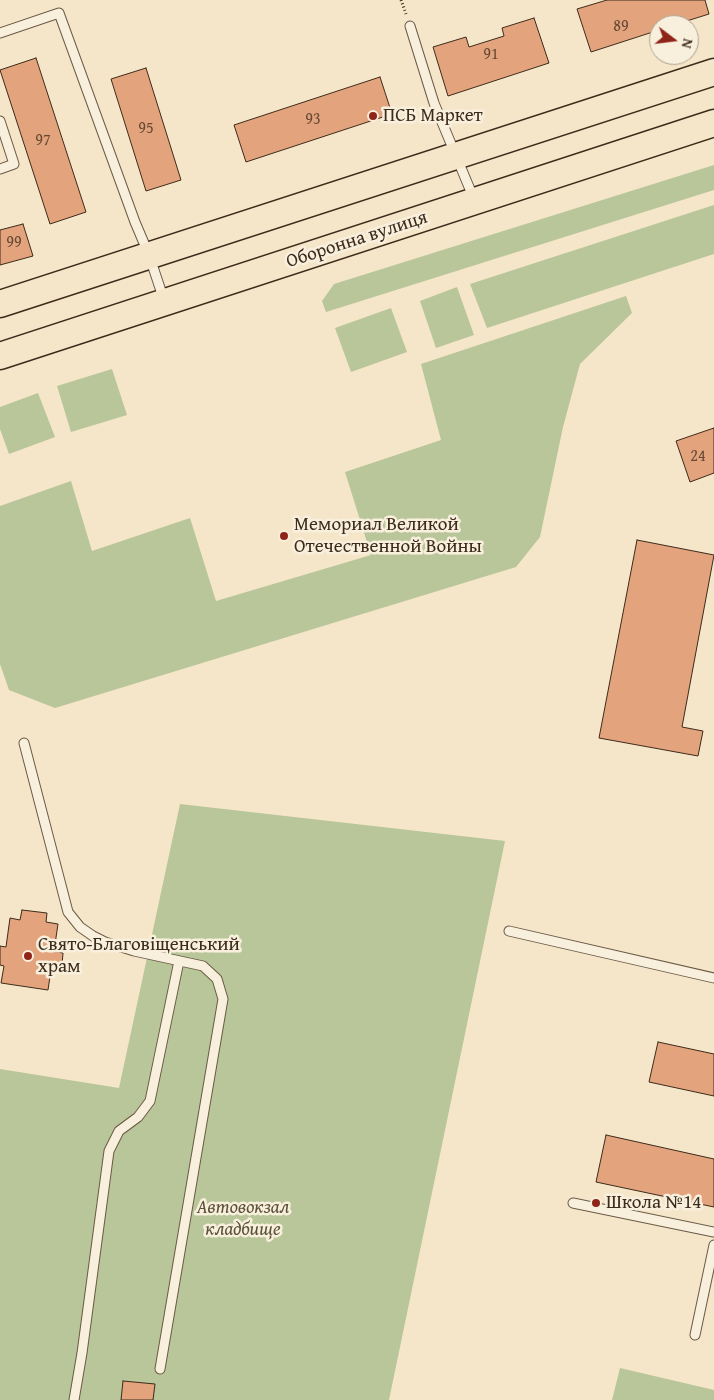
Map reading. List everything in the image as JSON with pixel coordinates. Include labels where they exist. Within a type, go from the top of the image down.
[{"type":"main road","points":[[0,304],[714,72]]},
{"type":"main road","name":"Оборонна вулиця","points":[[0,356],[714,123]]},
{"type":"lane","points":[[0,33],[59,13],[135,222],[149,255],[164,303]]},
{"type":"lane","points":[[410,26],[434,102],[476,202]]},
{"type":"lane","points":[[0,121],[14,164],[0,169]]},
{"type":"lane","points":[[24,743],[68,912],[80,927],[105,942],[134,951],[203,966],[218,979],[224,999],[160,1369]]},
{"type":"lane","points":[[509,931],[714,978]]},
{"type":"lane","points":[[74,1400],[109,1151],[118,1132],[138,1116],[150,1101],[179,961]]},
{"type":"lane","points":[[573,1204],[714,1232]]},
{"type":"lane","points":[[695,1335],[714,1245]]},
{"type":"green space","points":[[714,165],[714,190],[326,312],[322,301],[334,284]]},
{"type":"green space","points":[[714,205],[714,254],[487,328],[470,284]]},
{"type":"green space","points":[[457,287],[474,335],[436,348],[420,301]]},
{"type":"green space","points":[[626,296],[632,313],[580,364],[563,427],[540,537],[516,567],[55,708],[9,690],[0,664],[0,506],[71,481],[92,551],[190,518],[216,601],[371,555],[345,472],[441,440],[421,364]]},
{"type":"green space","points":[[391,308],[407,352],[351,372],[335,328]]},
{"type":"green space","points":[[112,369],[127,415],[71,432],[57,386]]},
{"type":"green space","points":[[38,393],[55,437],[9,454],[0,429],[0,407]]},
{"type":"green space","name":"Автовокзал кладбище","points":[[180,804],[505,841],[389,1400],[0,1400],[0,1069],[119,1088]]},
{"type":"green space","points":[[620,1368],[714,1390],[714,1400],[612,1400]]},
{"type":"building","points":[[607,0],[705,0],[709,14],[699,17],[699,15],[649,15],[649,33],[591,52],[577,9]]},
{"type":"building","points":[[534,18],[549,63],[448,96],[433,47],[466,37],[469,47],[504,36],[502,28]]},
{"type":"building","points":[[36,58],[86,212],[50,224],[0,70]]},
{"type":"building","points":[[146,68],[181,180],[146,191],[111,79]]},
{"type":"building","points":[[380,77],[392,114],[246,162],[234,125]]},
{"type":"building","points":[[23,224],[33,256],[0,265],[0,230]]},
{"type":"building","points":[[714,428],[714,473],[690,482],[676,441]]},
{"type":"building","points":[[637,540],[714,555],[682,727],[703,731],[698,756],[599,738]]},
{"type":"building","points":[[22,910],[47,913],[46,922],[58,924],[54,951],[63,953],[62,965],[52,963],[48,990],[1,983],[4,966],[0,965],[0,946],[6,947],[10,918],[20,920]]},
{"type":"building","points":[[658,1042],[714,1054],[714,1096],[649,1082]]},
{"type":"building","points":[[606,1135],[714,1159],[714,1207],[596,1182]]},
{"type":"building","points":[[123,1381],[155,1384],[153,1400],[121,1400]]},
{"type":"place","name":"ПСБ Маркет","points":[[373,116]]},
{"type":"place","name":"Мемориал Великой Отечественной Войны","points":[[284,536]]},
{"type":"place","name":"Свято-Благовіщенський храм","points":[[28,956]]},
{"type":"place","name":"Школа №14","points":[[596,1203]]}]
